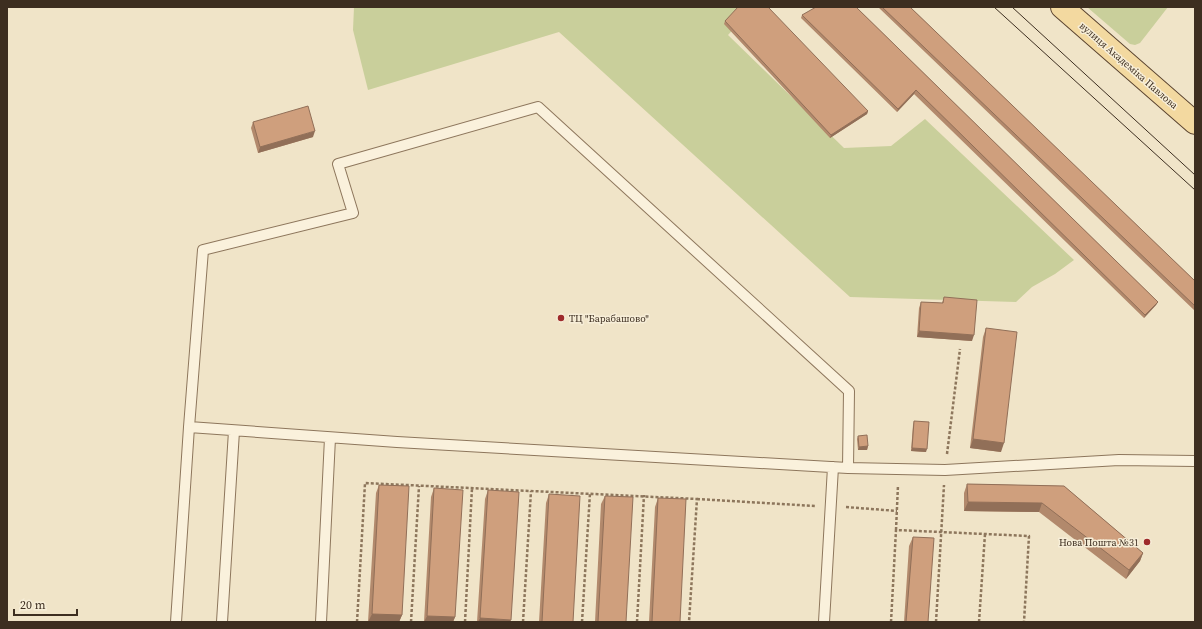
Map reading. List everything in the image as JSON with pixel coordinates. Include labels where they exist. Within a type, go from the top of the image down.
[{"type":"main road","name":"вулиця Академіка Павлова","points":[[1062,7],[1195,123]]},
{"type":"lane","points":[[176,622],[203,250],[353,213],[338,164],[538,108],[849,391],[848,468]]},
{"type":"lane","points":[[189,427],[330,438],[848,468],[945,470],[1119,460],[1195,461]]},
{"type":"lane","points":[[222,622],[234,431]]},
{"type":"lane","points":[[321,622],[330,438]]},
{"type":"lane","points":[[824,622],[833,467]]},
{"type":"path","points":[[936,622],[945,470],[960,349]]},
{"type":"path","points":[[891,622],[899,469]]},
{"type":"path","points":[[357,622],[365,483],[644,495],[897,511]]},
{"type":"path","points":[[411,622],[419,486]]},
{"type":"path","points":[[465,622],[472,488]]},
{"type":"path","points":[[523,622],[531,491]]},
{"type":"path","points":[[582,622],[590,493]]},
{"type":"path","points":[[637,622],[644,495]]},
{"type":"path","points":[[689,622],[697,499]]},
{"type":"path","points":[[896,530],[1029,536],[1024,622]]},
{"type":"path","points":[[979,622],[985,534]]},
{"type":"green space","points":[[354,7],[754,7],[728,35],[844,148],[891,146],[925,119],[1074,260],[1055,274],[1032,287],[1016,302],[850,297],[559,32],[368,90],[353,30]]},
{"type":"green space","points":[[1087,7],[1168,7],[1140,43],[1135,45],[1130,44]]},
{"type":"building","points":[[738,7],[768,7],[868,111],[831,135],[725,21]]},
{"type":"building","points":[[816,7],[856,7],[1158,302],[1145,315],[916,90],[898,109],[802,15]]},
{"type":"building","points":[[882,7],[910,7],[1195,281],[1195,306]]},
{"type":"building","points":[[308,106],[315,131],[260,147],[253,122]]},
{"type":"building","points":[[944,297],[977,300],[974,335],[919,331],[921,302],[943,303]]},
{"type":"building","points":[[986,328],[1017,332],[1004,443],[973,439]]},
{"type":"building","points":[[914,421],[929,422],[927,449],[912,448]]},
{"type":"building","points":[[867,435],[868,446],[859,447],[858,436]]},
{"type":"building","points":[[967,484],[1064,486],[1143,553],[1129,570],[1042,503],[968,502]]},
{"type":"building","points":[[379,485],[409,486],[402,615],[372,614]]},
{"type":"building","points":[[434,488],[463,490],[455,617],[427,616]]},
{"type":"building","points":[[488,490],[519,492],[511,620],[480,618]]},
{"type":"building","points":[[549,494],[580,496],[573,622],[542,622]]},
{"type":"building","points":[[605,496],[633,497],[626,622],[598,622]]},
{"type":"building","points":[[658,498],[686,499],[680,622],[652,622]]},
{"type":"building","points":[[913,537],[934,538],[928,622],[906,622]]},
{"type":"tram line","points":[[994,7],[1195,190]]},
{"type":"tram line","points":[[1012,7],[1195,175]]},
{"type":"place","name":"ТЦ \"Барабашово\"","points":[[561,318]]},
{"type":"place","name":"Нова Пошта №31","points":[[1147,542]]}]
